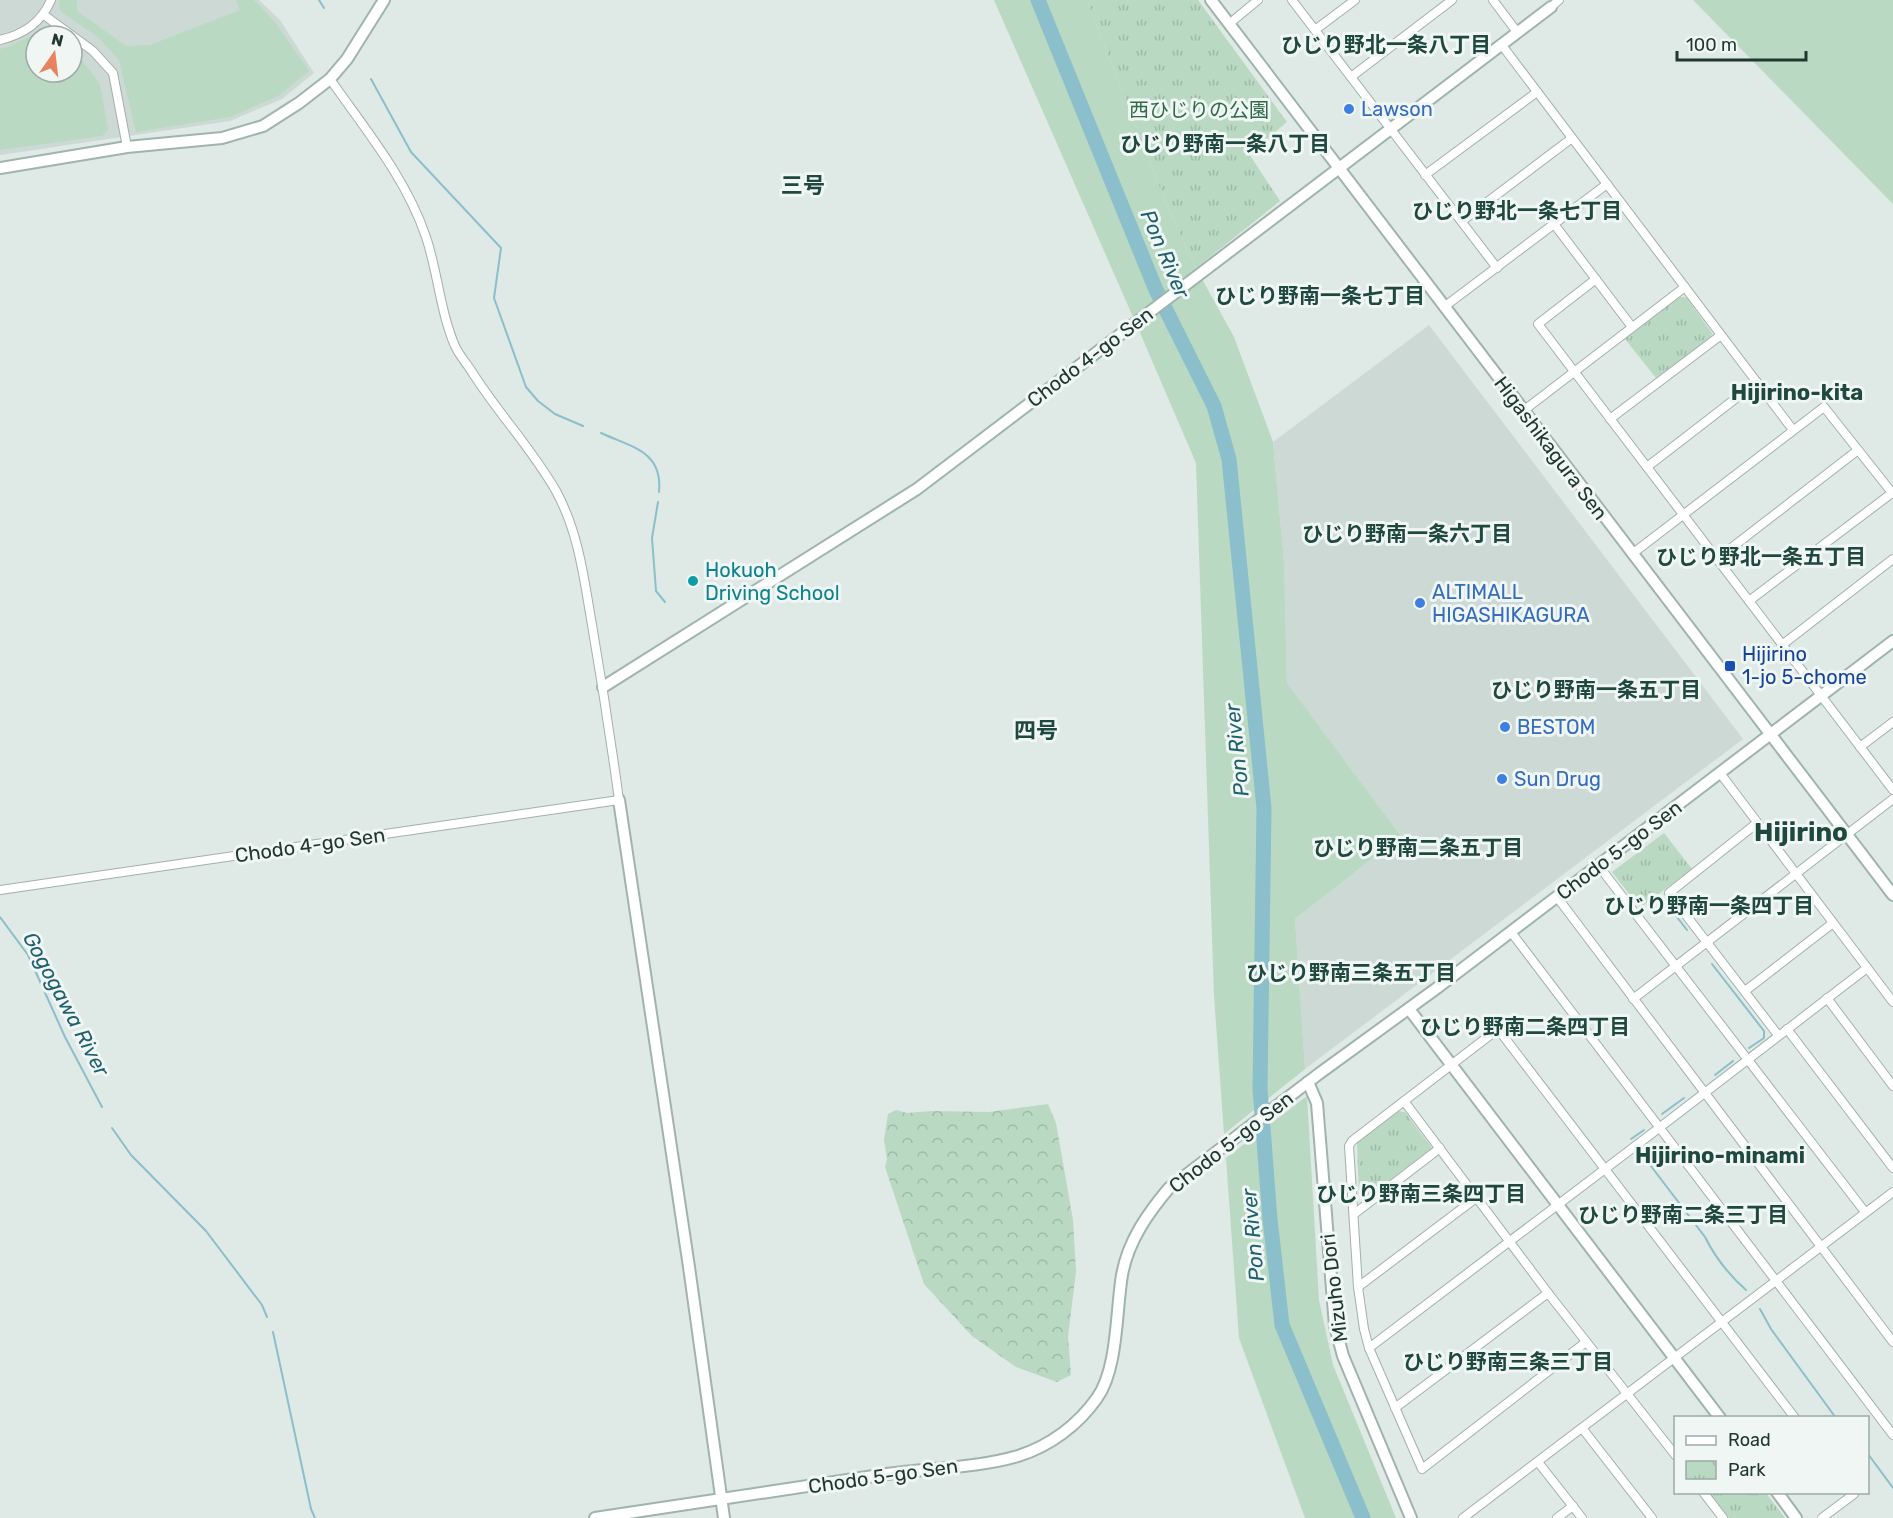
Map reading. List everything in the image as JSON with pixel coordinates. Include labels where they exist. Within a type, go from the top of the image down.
[{"type":"street","points":[[0,40],[27,30],[44,15],[51,0]]},
{"type":"street","points":[[0,168],[127,147],[222,138],[262,126],[299,103],[330,79],[347,59],[384,0]]},
{"type":"street","name":"Higashikagura Sen","points":[[1210,0],[1893,895]]},
{"type":"street","points":[[1229,24],[1258,0]]},
{"type":"street","points":[[1292,0],[1497,268]]},
{"type":"street","points":[[1315,30],[1355,0]]},
{"type":"street","points":[[1351,77],[1452,0]]},
{"type":"street","points":[[1493,0],[1517,32]]},
{"type":"street","name":"Chodo 4-go Sen","points":[[603,687],[917,489],[1555,3]]},
{"type":"street","points":[[44,15],[93,51],[112,73],[127,147]]},
{"type":"street","points":[[1501,44],[1793,430]]},
{"type":"street","points":[[330,79],[391,166],[413,205],[426,238],[442,311],[456,347],[481,386],[546,475],[571,521],[581,557],[603,687],[688,1255],[724,1518]]},
{"type":"street","points":[[1425,175],[1537,92]]},
{"type":"street","points":[[1462,221],[1572,138]]},
{"type":"street","points":[[1444,307],[1607,184]]},
{"type":"street","points":[[1554,224],[1632,327]]},
{"type":"street","points":[[1596,279],[1538,324],[1682,516],[1893,790]]},
{"type":"street","points":[[1523,411],[1685,287]]},
{"type":"street","points":[[1610,419],[1721,335]]},
{"type":"street","points":[[1647,467],[1757,382]]},
{"type":"street","points":[[1632,554],[1824,407],[1892,493],[1749,601]]},
{"type":"street","points":[[1717,559],[1858,450]]},
{"type":"street","points":[[1782,645],[1893,560]]},
{"type":"street","name":"Chodo 5-go Sen","points":[[596,1518],[721,1498],[979,1463],[1017,1456],[1050,1442],[1074,1425],[1098,1397],[1111,1367],[1122,1272],[1133,1239],[1150,1210],[1169,1188],[1511,932],[1893,641]]},
{"type":"street","points":[[1860,747],[1893,722]]},
{"type":"street","points":[[1720,774],[1893,1002]]},
{"type":"street","points":[[1633,999],[1893,799]]},
{"type":"street","name":"Chodo 4-go Sen","points":[[0,890],[619,800]]},
{"type":"street","points":[[1757,823],[1670,893],[1778,1035]]},
{"type":"street","points":[[1598,866],[1865,1212]]},
{"type":"street","points":[[1557,897],[1893,1342]]},
{"type":"street","points":[[1744,991],[1833,923]]},
{"type":"street","points":[[1511,932],[1893,1435]]},
{"type":"street","points":[[1370,1348],[1867,968]]},
{"type":"street","points":[[1827,998],[1893,1086]]},
{"type":"street","points":[[1409,1009],[1718,1416]]},
{"type":"street","points":[[1586,1342],[1422,1469],[1364,1329],[1358,1287],[1349,1146],[1352,1141],[1498,1029],[1793,1416]]},
{"type":"street","points":[[1787,1029],[1893,1168]]},
{"type":"street","name":"Mizuho Dori","points":[[1308,1082],[1317,1103],[1335,1326],[1343,1356],[1411,1518]]},
{"type":"street","points":[[1404,1101],[1548,1293],[1674,1453]]},
{"type":"street","points":[[1354,1214],[1440,1148]]},
{"type":"street","points":[[1463,1518],[1893,1192]]},
{"type":"street","points":[[1358,1287],[1476,1198]]},
{"type":"street","points":[[1395,1408],[1548,1293]]},
{"type":"street","points":[[1582,1428],[1652,1518]]},
{"type":"street","points":[[1538,1462],[1582,1518]]},
{"type":"street","points":[[1705,1494],[1723,1518]]},
{"type":"street","points":[[1778,1494],[1796,1518]]},
{"type":"street","points":[[1822,1518],[1854,1494]]},
{"type":"street","points":[[1557,1518],[1573,1506]]},
{"type":"shaded area","points":[[0,0],[259,0],[280,20],[314,73],[282,99],[230,121],[0,155]]},
{"type":"shaded area","points":[[1429,325],[1743,739],[1305,1069],[1295,919],[1401,836],[1287,683],[1284,562],[1273,442]]},
{"type":"green space","points":[[59,0],[77,0],[77,11],[126,46],[150,45],[240,10],[236,0],[254,0],[274,21],[309,71],[278,96],[230,117],[136,132],[119,60],[98,37],[84,27],[84,24],[79,24],[60,11]]},
{"type":"green space","points":[[994,0],[1087,0],[1167,206],[1196,268],[1133,317]]},
{"type":"green space","name":"西ひじりの公園","points":[[1087,0],[1198,0],[1287,122],[1249,154],[1280,201],[1196,268],[1167,206]]},
{"type":"green space","points":[[1693,0],[1893,0],[1893,204]]},
{"type":"green space","points":[[24,39],[24,84],[84,84],[84,63],[100,84],[108,130],[102,136],[0,150],[0,49]]},
{"type":"green space","points":[[1202,279],[1234,337],[1273,442],[1284,562],[1287,683],[1401,836],[1295,919],[1305,1069],[1224,1134],[1214,995],[1196,463],[1138,328]]},
{"type":"green space","points":[[1680,297],[1686,297],[1712,333],[1711,337],[1656,378],[1625,339]]},
{"type":"green space","points":[[1664,833],[1692,869],[1640,908],[1612,872]]},
{"type":"green space","points":[[1307,1096],[1319,1300],[1333,1365],[1396,1518],[1305,1518],[1239,1338],[1226,1158]]},
{"type":"green space","points":[[1048,1104],[1056,1123],[1073,1220],[1076,1271],[1068,1337],[1071,1375],[1057,1382],[1016,1367],[972,1336],[924,1284],[885,1167],[887,1159],[884,1140],[888,1114],[896,1110],[907,1113],[989,1112]]},
{"type":"green space","points":[[1397,1111],[1405,1112],[1432,1148],[1365,1199],[1359,1196],[1357,1143]]},
{"type":"green space","points":[[1714,1494],[1767,1494],[1785,1518],[1729,1518],[1711,1496]]},
{"type":"waterway","points":[[319,0],[324,8]]},
{"type":"waterway","name":"Pon River","points":[[1038,0],[1156,290],[1214,406],[1229,459],[1264,808],[1260,1089],[1270,1219],[1282,1325],[1363,1518]]},
{"type":"waterway","points":[[371,79],[411,152],[501,248],[494,298],[526,387],[538,401],[555,414],[583,426]]},
{"type":"waterway","points":[[601,433],[634,447],[650,459],[656,467],[659,492]]},
{"type":"waterway","points":[[658,502],[652,538],[656,591],[665,602]]},
{"type":"waterway","points":[[1666,903],[1687,930]]},
{"type":"waterway","name":"Gogogawa River","points":[[0,917],[28,955],[65,1037],[102,1107]]},
{"type":"waterway","points":[[1712,964],[1764,1031],[1764,1038],[1749,1048]]},
{"type":"waterway","points":[[1715,1075],[1733,1061]]},
{"type":"waterway","points":[[1662,1114],[1684,1098]]},
{"type":"waterway","name":"Gogogawa River","points":[[112,1128],[131,1155],[206,1231],[262,1305],[267,1317]]},
{"type":"waterway","points":[[1631,1139],[1644,1130]]},
{"type":"waterway","points":[[1641,1153],[1705,1237],[1713,1252],[1746,1290]]},
{"type":"waterway","points":[[1760,1309],[1771,1329],[1835,1416]]},
{"type":"waterway","name":"Gogogawa River","points":[[273,1332],[311,1509],[315,1518]]},
{"type":"waterway","points":[[1869,1455],[1893,1488]]},
{"type":"place","name":"Lawson","points":[[1349,109]]},
{"type":"place","name":"Hokuoh Driving School","points":[[693,581]]},
{"type":"place","name":"ALTIMALL HIGASHIKAGURA","points":[[1420,603]]},
{"type":"place","name":"Hijirino 1-jo 5-chome","points":[[1730,666]]},
{"type":"place","name":"BESTOM","points":[[1505,727]]},
{"type":"place","name":"Sun Drug","points":[[1502,779]]},
{"type":"district","name":"ひじり野北一条八丁目","points":[[1386,45]]},
{"type":"district","name":"ひじり野南一条八丁目","points":[[1225,144]]},
{"type":"district","name":"三号","points":[[803,185]]},
{"type":"district","name":"ひじり野北一条七丁目","points":[[1517,211]]},
{"type":"district","name":"ひじり野南一条七丁目","points":[[1320,296]]},
{"type":"district","name":"Hijirino-kita","points":[[1797,392]]},
{"type":"district","name":"ひじり野南一条六丁目","points":[[1407,534]]},
{"type":"district","name":"ひじり野北一条五丁目","points":[[1761,557]]},
{"type":"district","name":"ひじり野南一条五丁目","points":[[1596,690]]},
{"type":"district","name":"四号","points":[[1036,730]]},
{"type":"district","name":"Hijirino","points":[[1801,832]]},
{"type":"district","name":"ひじり野南二条五丁目","points":[[1418,848]]},
{"type":"district","name":"ひじり野南一条四丁目","points":[[1709,906]]},
{"type":"district","name":"ひじり野南三条五丁目","points":[[1351,973]]},
{"type":"district","name":"ひじり野南二条四丁目","points":[[1525,1027]]},
{"type":"district","name":"Hijirino-minami","points":[[1720,1155]]},
{"type":"district","name":"ひじり野南三条四丁目","points":[[1421,1194]]},
{"type":"district","name":"ひじり野南二条三丁目","points":[[1683,1215]]},
{"type":"district","name":"ひじり野南三条三丁目","points":[[1508,1362]]}]
